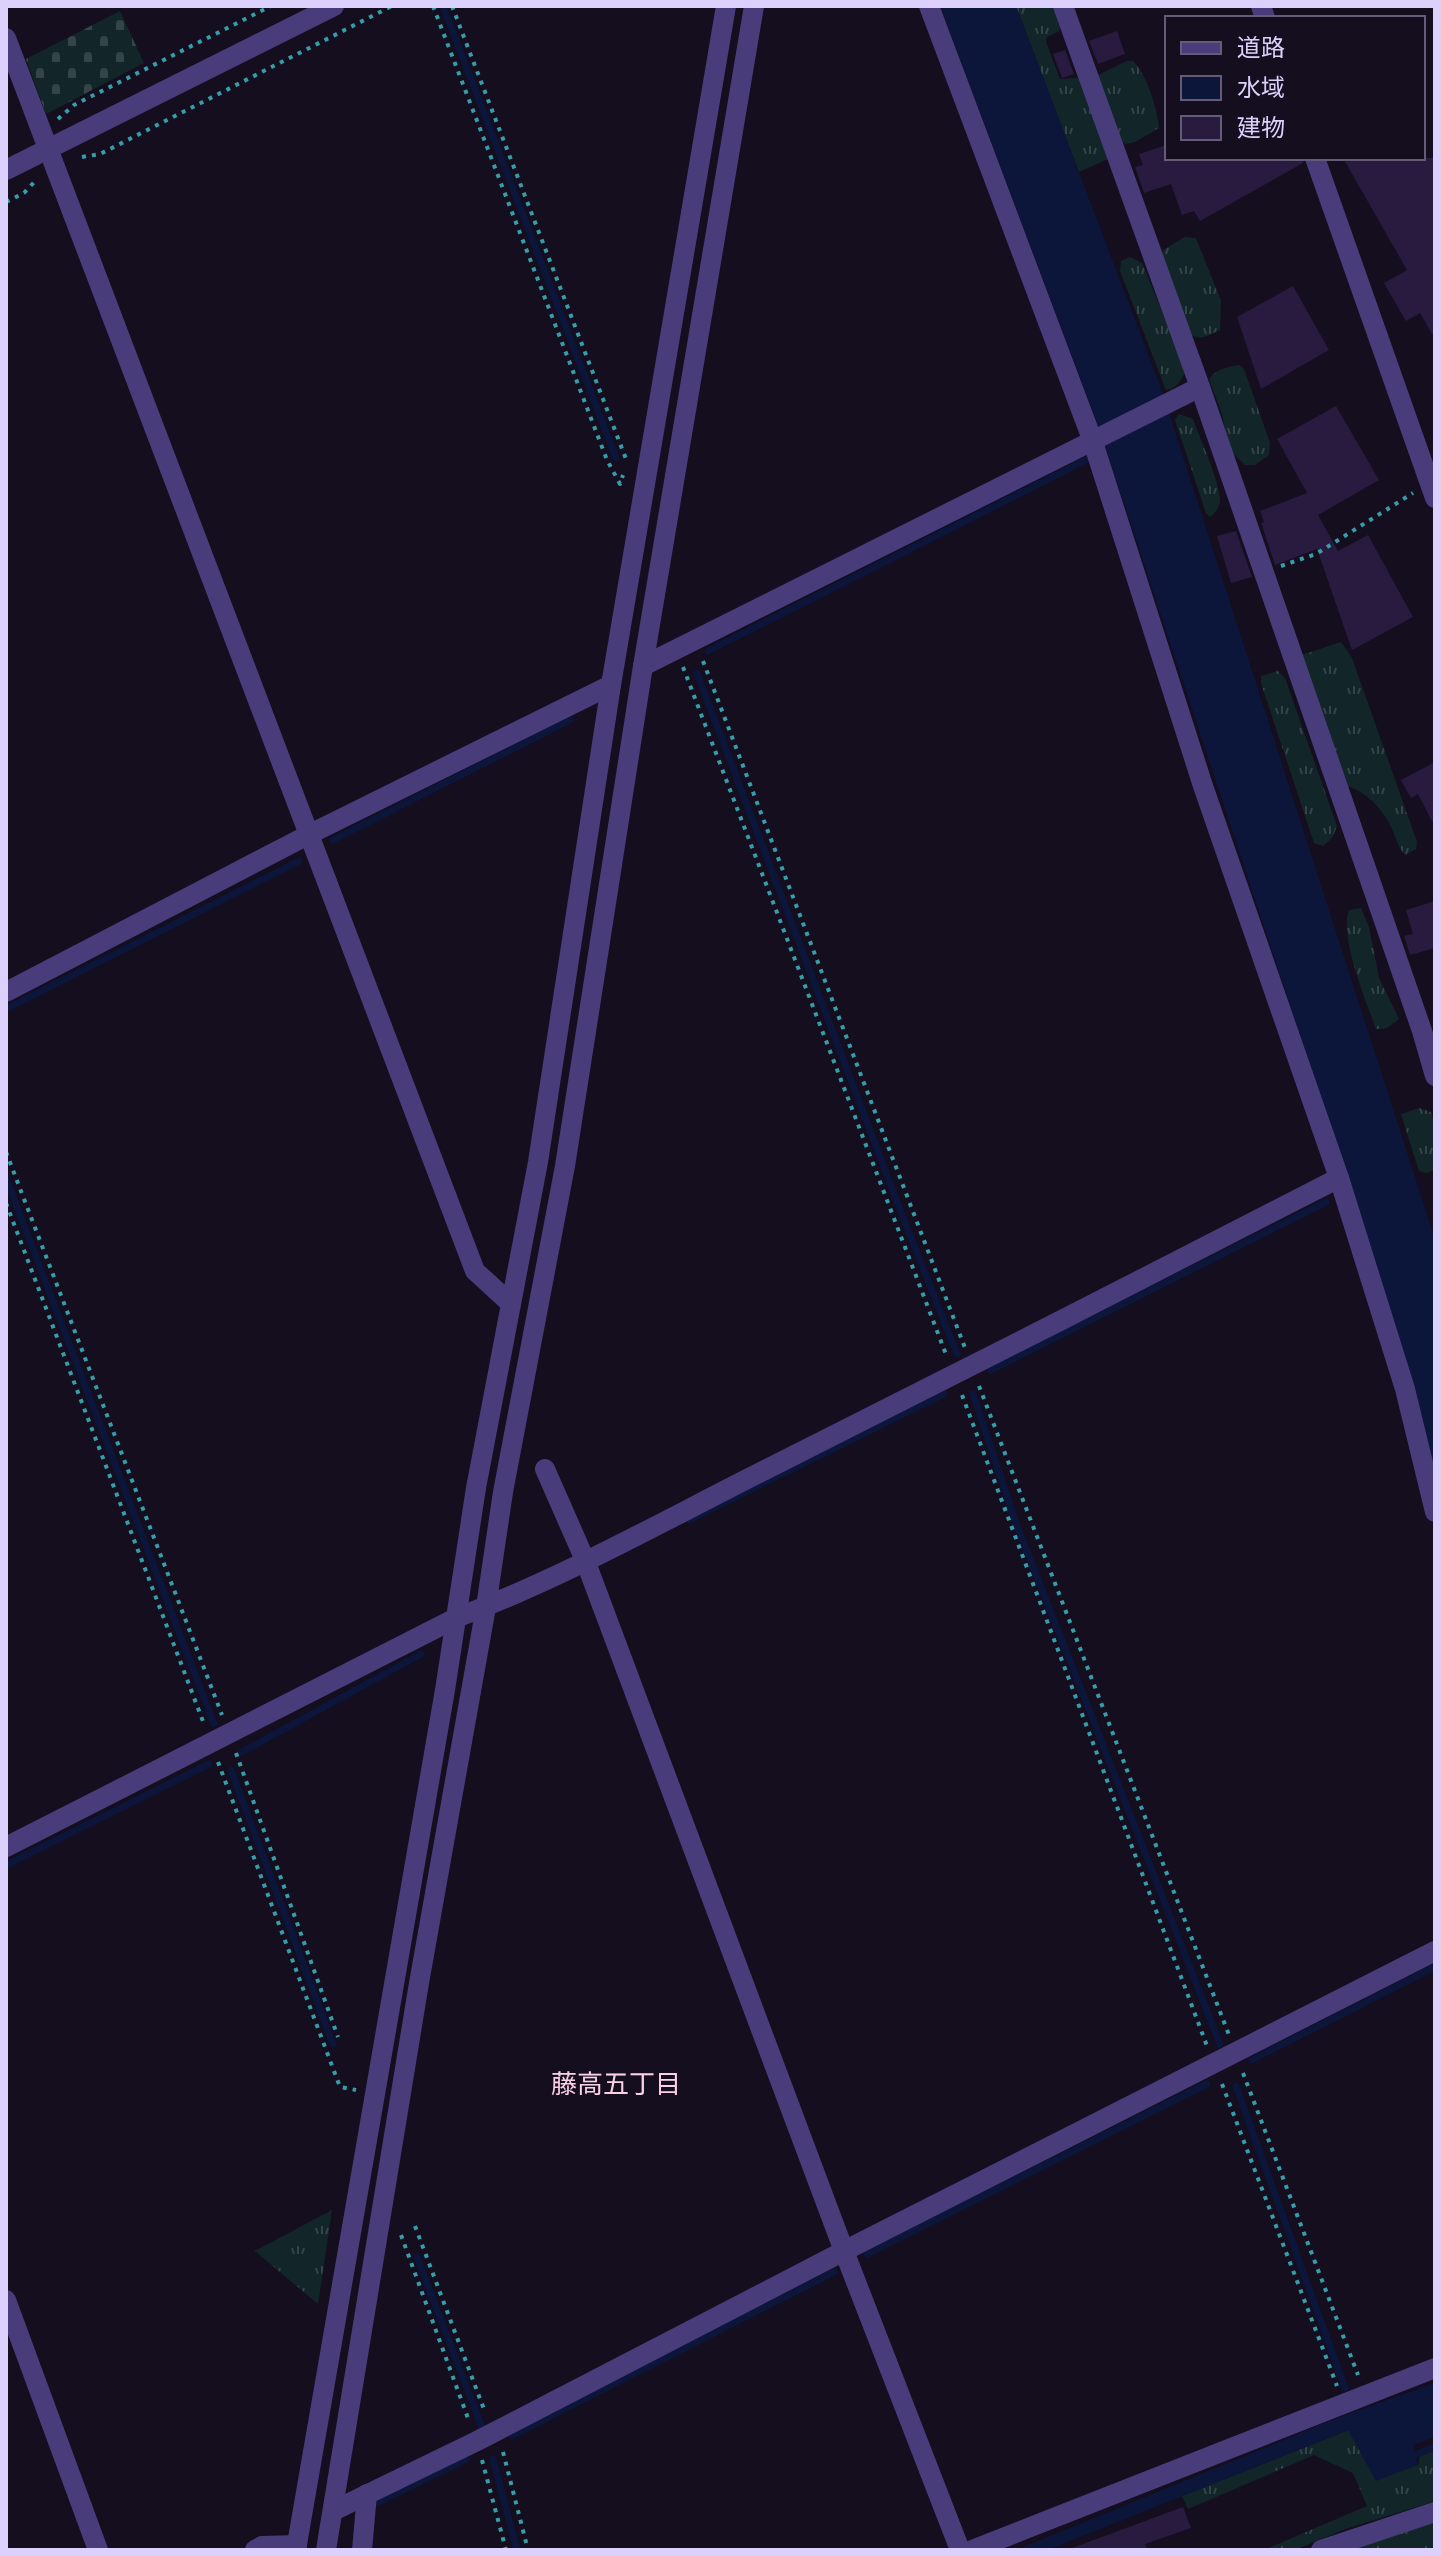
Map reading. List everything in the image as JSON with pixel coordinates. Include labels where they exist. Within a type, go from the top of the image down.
[{"type":"street","points":[[6,170],[334,6]]},
{"type":"street","points":[[255,2550],[262,2546],[296,2548],[376,2094],[476,1488],[538,1162],[611,685],[726,6]]},
{"type":"street","points":[[326,2550],[503,1492],[565,1166],[643,666],[754,6]]},
{"type":"street","points":[[929,6],[1092,439],[1203,786],[1339,1178],[1405,1389],[1435,1512]]},
{"type":"street","points":[[1063,6],[1428,1027],[1435,1076]]},
{"type":"street","points":[[6,38],[475,1271],[511,1304]]},
{"type":"street","points":[[1316,160],[1432,490]]},
{"type":"street","points":[[643,666],[1200,387]]},
{"type":"street","points":[[6,992],[308,835],[611,685]]},
{"type":"street","points":[[6,1847],[456,1618],[585,1560],[963,1371],[1339,1178]]},
{"type":"street","points":[[545,1469],[585,1560],[844,2251],[960,2550]]},
{"type":"street","points":[[333,2511],[489,2435],[1435,1951]]},
{"type":"street","points":[[6,2300],[98,2550]]},
{"type":"street","points":[[972,2550],[1435,2368]]},
{"type":"street","points":[[362,2550],[367,2494]]},
{"type":"street","points":[[1321,2550],[1435,2512]]},
{"type":"path","points":[[6,202],[24,193],[74,105],[271,6]]},
{"type":"path","points":[[47,148],[100,154],[392,6]]},
{"type":"path","points":[[433,6],[607,460],[620,484],[623,473]]},
{"type":"path","points":[[452,6],[627,461]]},
{"type":"path","points":[[1264,572],[1316,554],[1432,490]]},
{"type":"path","points":[[686,644],[963,1371],[1214,2064],[1343,2403]]},
{"type":"path","points":[[686,644],[963,1371],[1236,2053],[1365,2394]]},
{"type":"path","points":[[6,1152],[220,1737],[340,2087],[376,2094]]},
{"type":"path","points":[[6,1203],[338,2037]]},
{"type":"path","points":[[415,2226],[528,2550]]},
{"type":"path","points":[[401,2235],[489,2435],[506,2550]]},
{"type":"green space","points":[[1016,6],[1052,6],[1060,28],[1047,37],[1046,42],[1060,79],[1078,78],[1108,159],[1079,172]]},
{"type":"green space","points":[[120,11],[144,63],[46,114],[26,59]]},
{"type":"green space","points":[[1133,61],[1147,83],[1159,128],[1135,142],[1125,144],[1115,135],[1097,79],[1100,74]]},
{"type":"green space","points":[[1185,237],[1196,238],[1221,301],[1220,330],[1204,337],[1196,337],[1189,332],[1161,262],[1163,250]]},
{"type":"green space","points":[[1130,257],[1142,263],[1186,370],[1179,383],[1170,389],[1166,390],[1120,271],[1121,261]]},
{"type":"green space","points":[[1239,365],[1244,369],[1270,443],[1269,455],[1255,465],[1245,465],[1229,449],[1222,414],[1209,379],[1218,371]]},
{"type":"green space","points":[[1179,414],[1193,419],[1217,483],[1220,501],[1210,517],[1206,513],[1175,420]]},
{"type":"green space","points":[[1341,642],[1352,658],[1417,842],[1416,849],[1405,855],[1379,809],[1369,798],[1344,785],[1302,655]]},
{"type":"green space","points":[[1278,671],[1285,678],[1337,826],[1332,838],[1323,846],[1314,843],[1261,683],[1261,676]]},
{"type":"green space","points":[[1361,908],[1369,927],[1379,978],[1399,1019],[1387,1028],[1376,1029],[1351,952],[1347,921],[1349,910]]},
{"type":"green space","points":[[1419,1108],[1431,1112],[1435,1126],[1435,1170],[1426,1173],[1419,1171],[1401,1114]]},
{"type":"green space","points":[[332,2210],[318,2304],[255,2251]]},
{"type":"green space","points":[[1349,2430],[1418,2466],[1420,2455],[1435,2450],[1435,2501],[1345,2529],[1295,2550],[1264,2550],[1367,2506],[1353,2473],[1314,2455],[1188,2509],[1182,2496]]},
{"type":"green space","points":[[1435,2521],[1435,2550],[1350,2550]]},
{"type":"water","points":[[940,6],[1016,6],[1161,388],[1435,1239],[1435,1474],[1351,1189],[1099,428]]},
{"type":"water","points":[[1435,2383],[1435,2437],[1413,2445],[1418,2465],[1376,2481],[1348,2430],[1048,2550],[1016,2550],[1342,2416]]},
{"type":"building","points":[[1117,31],[1125,54],[1098,64],[1089,41]]},
{"type":"building","points":[[1065,50],[1074,74],[1062,78],[1053,54]]},
{"type":"building","points":[[1165,145],[1165,160],[1302,160],[1303,163],[1200,221],[1194,211],[1182,215],[1171,184],[1144,193],[1135,167],[1143,165],[1139,154]]},
{"type":"building","points":[[1435,158],[1435,339],[1420,313],[1406,321],[1384,283],[1407,270],[1344,160]]},
{"type":"building","points":[[1293,286],[1329,350],[1261,389],[1237,317]]},
{"type":"building","points":[[1336,406],[1379,480],[1318,515],[1338,551],[1368,535],[1413,617],[1352,650],[1317,549],[1275,565],[1260,511],[1307,493],[1277,439]]},
{"type":"building","points":[[1236,531],[1252,577],[1231,583],[1217,536]]},
{"type":"building","points":[[1435,762],[1435,827],[1418,794],[1411,798],[1401,780]]},
{"type":"building","points":[[1435,901],[1435,948],[1410,955],[1404,936],[1413,934],[1406,910]]},
{"type":"building","points":[[1183,2507],[1191,2528],[1145,2544],[1148,2550],[1072,2548]]},
{"type":"waterway","points":[[443,6],[616,458]]},
{"type":"waterway","points":[[708,651],[1086,460]]},
{"type":"waterway","points":[[697,673],[957,1354]]},
{"type":"waterway","points":[[333,840],[570,720]]},
{"type":"waterway","points":[[6,1009],[299,861]]},
{"type":"waterway","points":[[6,1178],[214,1724]]},
{"type":"waterway","points":[[991,1370],[1326,1202]]},
{"type":"waterway","points":[[689,1520],[944,1394]]},
{"type":"waterway","points":[[973,1394],[1016,1523],[1220,2044]]},
{"type":"waterway","points":[[242,1752],[421,1654]]},
{"type":"waterway","points":[[6,1865],[209,1764]]},
{"type":"waterway","points":[[231,1770],[333,2044]]},
{"type":"waterway","points":[[1252,2060],[1435,1967]]},
{"type":"waterway","points":[[867,2254],[1207,2084]]},
{"type":"waterway","points":[[1236,2086],[1345,2388]]},
{"type":"waterway","points":[[417,2257],[481,2425]]},
{"type":"waterway","points":[[512,2436],[834,2272]]},
{"type":"waterway","points":[[1409,2457],[1435,2447]]},
{"type":"waterway","points":[[379,2502],[466,2459]]},
{"type":"waterway","points":[[493,2459],[517,2550]]},
{"type":"district","name":"藤高五丁目","points":[[616,2084]]}]
